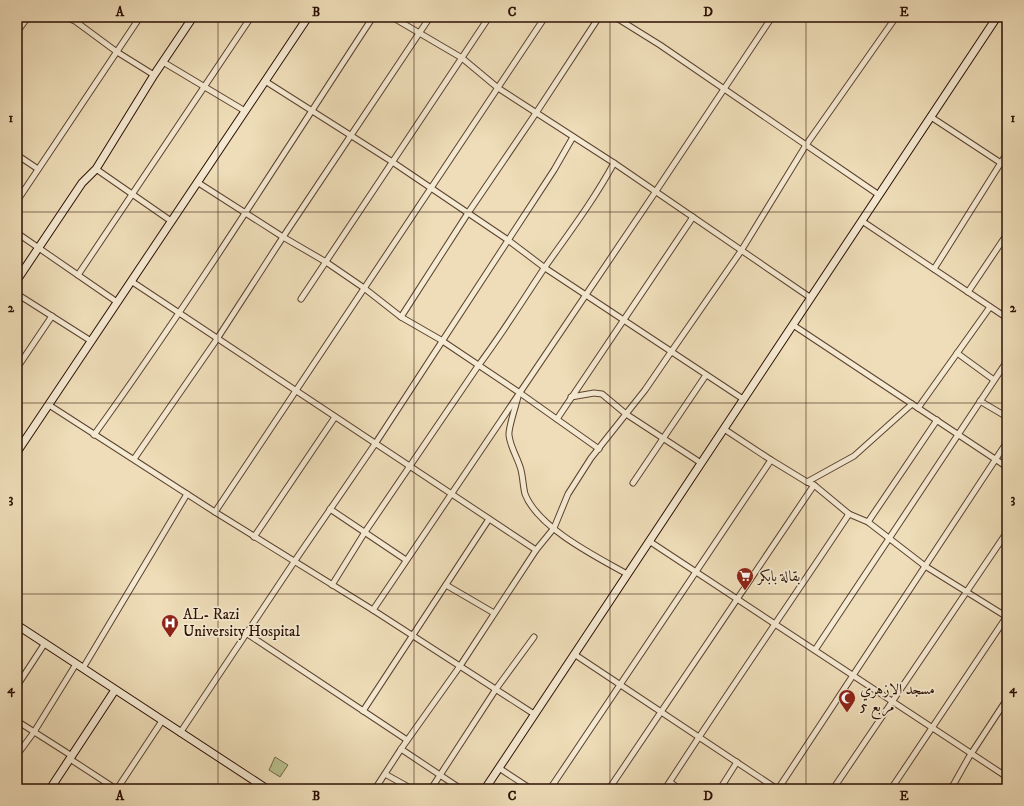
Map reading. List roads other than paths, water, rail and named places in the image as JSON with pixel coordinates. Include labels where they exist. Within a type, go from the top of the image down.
[{"type":"street","points":[[17,32],[28,17]]},
{"type":"street","points":[[66,17],[76,19],[117,52],[154,76]]},
{"type":"street","points":[[17,201],[140,17]]},
{"type":"street","points":[[17,280],[82,183],[96,169],[193,17]]},
{"type":"street","points":[[78,275],[251,17]]},
{"type":"street","points":[[17,452],[308,17]]},
{"type":"street","points":[[94,435],[179,313],[373,17]]},
{"type":"street","points":[[392,17],[462,58],[498,88],[656,191],[811,298]]},
{"type":"street","points":[[134,459],[217,338],[430,17]]},
{"type":"street","points":[[301,299],[489,17]]},
{"type":"street","points":[[215,512],[545,17]]},
{"type":"street","points":[[401,317],[468,213],[599,17]]},
{"type":"street","points":[[615,17],[664,48],[879,195]]},
{"type":"street","points":[[373,610],[772,17]]},
{"type":"street","points":[[375,789],[407,740],[460,666],[536,550],[554,528],[568,494],[599,449],[645,390],[672,352],[741,251],[806,145],[896,17]]},
{"type":"street","points":[[485,789],[997,17]]},
{"type":"street","points":[[163,62],[245,111]]},
{"type":"street","points":[[265,81],[392,162],[508,240],[545,268],[743,399]]},
{"type":"street","points":[[931,117],[1007,167]]},
{"type":"street","points":[[180,733],[246,633],[375,444],[441,340],[456,320],[554,170],[573,137]]},
{"type":"street","points":[[934,269],[1007,153]]},
{"type":"street","points":[[17,155],[38,169]]},
{"type":"street","points":[[332,585],[365,532],[545,268],[582,217],[614,163]]},
{"type":"street","points":[[96,169],[171,221]]},
{"type":"street","points":[[198,182],[283,237],[326,262],[364,288],[401,317],[441,340],[520,393],[599,449]]},
{"type":"street","points":[[557,419],[693,217]]},
{"type":"street","points":[[862,221],[1007,318]]},
{"type":"street","points":[[17,233],[117,302]]},
{"type":"street","points":[[968,292],[1007,234]]},
{"type":"street","points":[[131,281],[536,550]]},
{"type":"street","points":[[17,294],[91,341]]},
{"type":"street","points":[[918,408],[990,307]]},
{"type":"street","points":[[17,368],[52,316]]},
{"type":"street","points":[[793,325],[1007,467]]},
{"type":"street","points":[[957,353],[994,380]]},
{"type":"street","points":[[815,650],[1007,360]]},
{"type":"street","points":[[634,483],[706,375]]},
{"type":"street","points":[[520,393],[508,434],[521,470],[525,493],[529,502],[541,518],[554,528],[583,548],[627,574]]},
{"type":"street","points":[[571,398],[594,393],[602,394],[626,414],[701,463]]},
{"type":"street","points":[[980,400],[1007,417]]},
{"type":"street","points":[[807,482],[854,456],[912,404]]},
{"type":"street","points":[[49,405],[254,537],[373,610],[534,714]]},
{"type":"street","points":[[254,537],[335,417]]},
{"type":"street","points":[[868,522],[937,420]]},
{"type":"street","points":[[724,429],[771,460],[814,485],[849,514],[868,522],[925,566],[1007,617],[891,789]]},
{"type":"street","points":[[574,654],[777,789],[1007,442]]},
{"type":"street","points":[[550,789],[771,460]]},
{"type":"street","points":[[609,789],[814,485]]},
{"type":"street","points":[[83,668],[187,494]]},
{"type":"street","points":[[330,509],[406,560]]},
{"type":"street","points":[[665,789],[849,514]]},
{"type":"street","points":[[363,711],[489,519]]},
{"type":"street","points":[[833,789],[1007,532]]},
{"type":"street","points":[[649,541],[1007,777]]},
{"type":"street","points":[[446,585],[494,613]]},
{"type":"street","points":[[17,625],[266,789]]},
{"type":"street","points":[[246,633],[407,740]]},
{"type":"street","points":[[431,789],[496,689],[534,637]]},
{"type":"street","points":[[17,686],[45,643]]},
{"type":"street","points":[[17,755],[34,732],[76,664]]},
{"type":"street","points":[[50,789],[115,690]]},
{"type":"street","points":[[951,789],[971,754],[1007,699]]},
{"type":"street","points":[[17,721],[116,789],[162,721]]},
{"type":"street","points":[[401,749],[461,789]]},
{"type":"street","points":[[720,789],[736,762]]},
{"type":"street","points":[[499,768],[531,789]]},
{"type":"street","points":[[385,774],[412,789]]},
{"type":"street","points":[[670,782],[679,789]]},
{"type":"place","name":"بقالة بابكر","points":[[745,591]]},
{"type":"place","name":"AL- Razi University Hospital","points":[[170,638]]},
{"type":"place","name":"مسجد الازهري مربع 5","points":[[847,713]]}]
